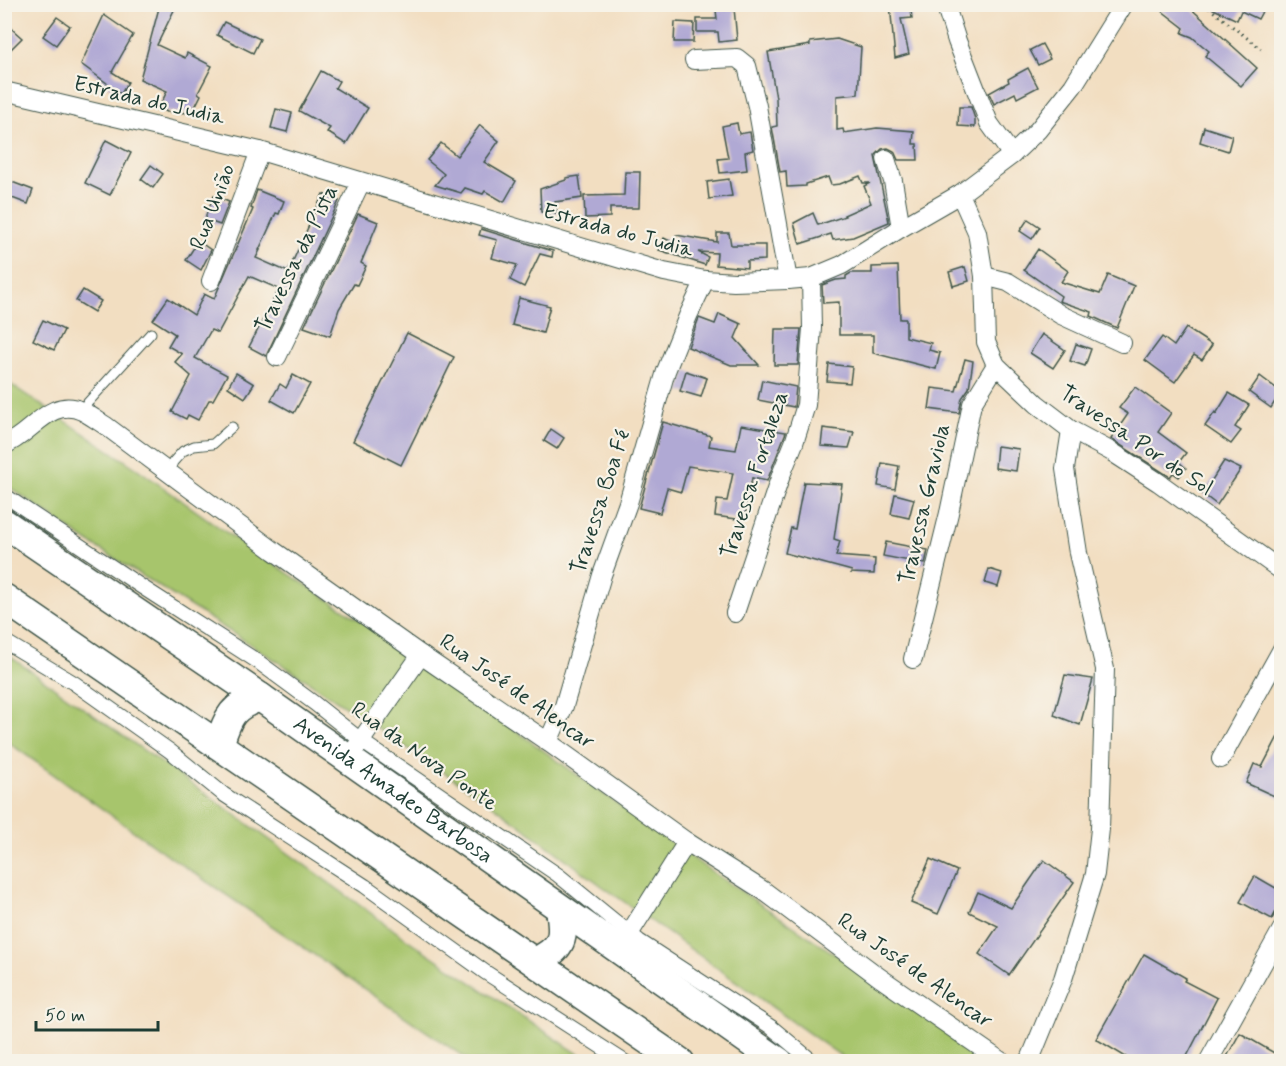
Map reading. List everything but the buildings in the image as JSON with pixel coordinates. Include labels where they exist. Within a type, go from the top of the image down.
[{"type":"main road","name":"Avenida Amadeo Barbosa","points":[[4,523],[260,697],[355,750],[560,909],[624,941],[779,1062]]},
{"type":"main road","points":[[4,598],[680,1062]]},
{"type":"main road","points":[[219,746],[232,712],[241,704],[260,697]]},
{"type":"main road","points":[[535,962],[554,951],[562,939],[560,909]]},
{"type":"street","name":"Estrada do Judia","points":[[4,91],[260,151],[664,272],[705,280],[734,282],[811,279],[842,265],[960,194],[1012,155],[1038,129],[1073,86],[1124,4]]},
{"type":"street","points":[[948,13],[988,123],[1012,155]]},
{"type":"street","points":[[694,60],[737,58],[747,66],[757,106],[788,280]]},
{"type":"street","name":"Rua União","points":[[211,281],[260,151]]},
{"type":"street","points":[[886,159],[893,181],[901,228]]},
{"type":"street","name":"Travessa da Pista","points":[[277,357],[361,182]]},
{"type":"street","name":"Travessa Por do Sol","points":[[960,194],[977,232],[984,276],[986,342],[996,365],[1037,404],[1071,430],[1112,452],[1158,482],[1281,571]]},
{"type":"street","points":[[984,276],[1008,282],[1061,315],[1122,344]]},
{"type":"street","name":"Travessa Fortaleza","points":[[735,613],[806,405],[812,328],[811,279]]},
{"type":"street","name":"Travessa Boa Fé","points":[[548,742],[564,706],[602,575],[628,503],[666,371],[705,280]]},
{"type":"street","name":"Travessa Graviola","points":[[913,659],[949,513],[972,404],[996,365]]},
{"type":"street","points":[[4,446],[19,438],[56,409],[65,406],[81,410]]},
{"type":"street","name":"Rua José de Alencar","points":[[81,410],[169,472],[274,551],[687,842],[764,891],[879,977],[1002,1062]]},
{"type":"street","points":[[1029,1062],[1064,979],[1095,874],[1100,830],[1105,669],[1078,553],[1065,469],[1071,430]]},
{"type":"street","name":"Rua da Nova Ponte","points":[[4,495],[257,662],[314,703],[355,750],[558,875],[624,941],[771,1027],[813,1062]]},
{"type":"street","points":[[4,641],[74,683],[170,752],[223,794],[365,886],[485,972],[596,1041],[625,1062]]},
{"type":"street","points":[[1221,759],[1281,649]]},
{"type":"street","points":[[355,750],[421,655]]},
{"type":"street","points":[[624,941],[687,842]]},
{"type":"street","points":[[1208,1062],[1281,929]]},
{"type":"lane","points":[[81,410],[151,333]]},
{"type":"lane","points":[[169,472],[173,462],[183,451],[194,446],[213,444],[232,427]]},
{"type":"path","points":[[1204,4],[1261,49]]},
{"type":"green space","points":[[4,380],[139,470],[234,538],[389,639],[705,867],[905,1001],[986,1061],[848,1061],[494,806],[294,672],[87,541],[5,484]]},
{"type":"green space","points":[[5,653],[233,813],[405,938],[589,1061],[470,1061],[156,847],[5,740]]}]
